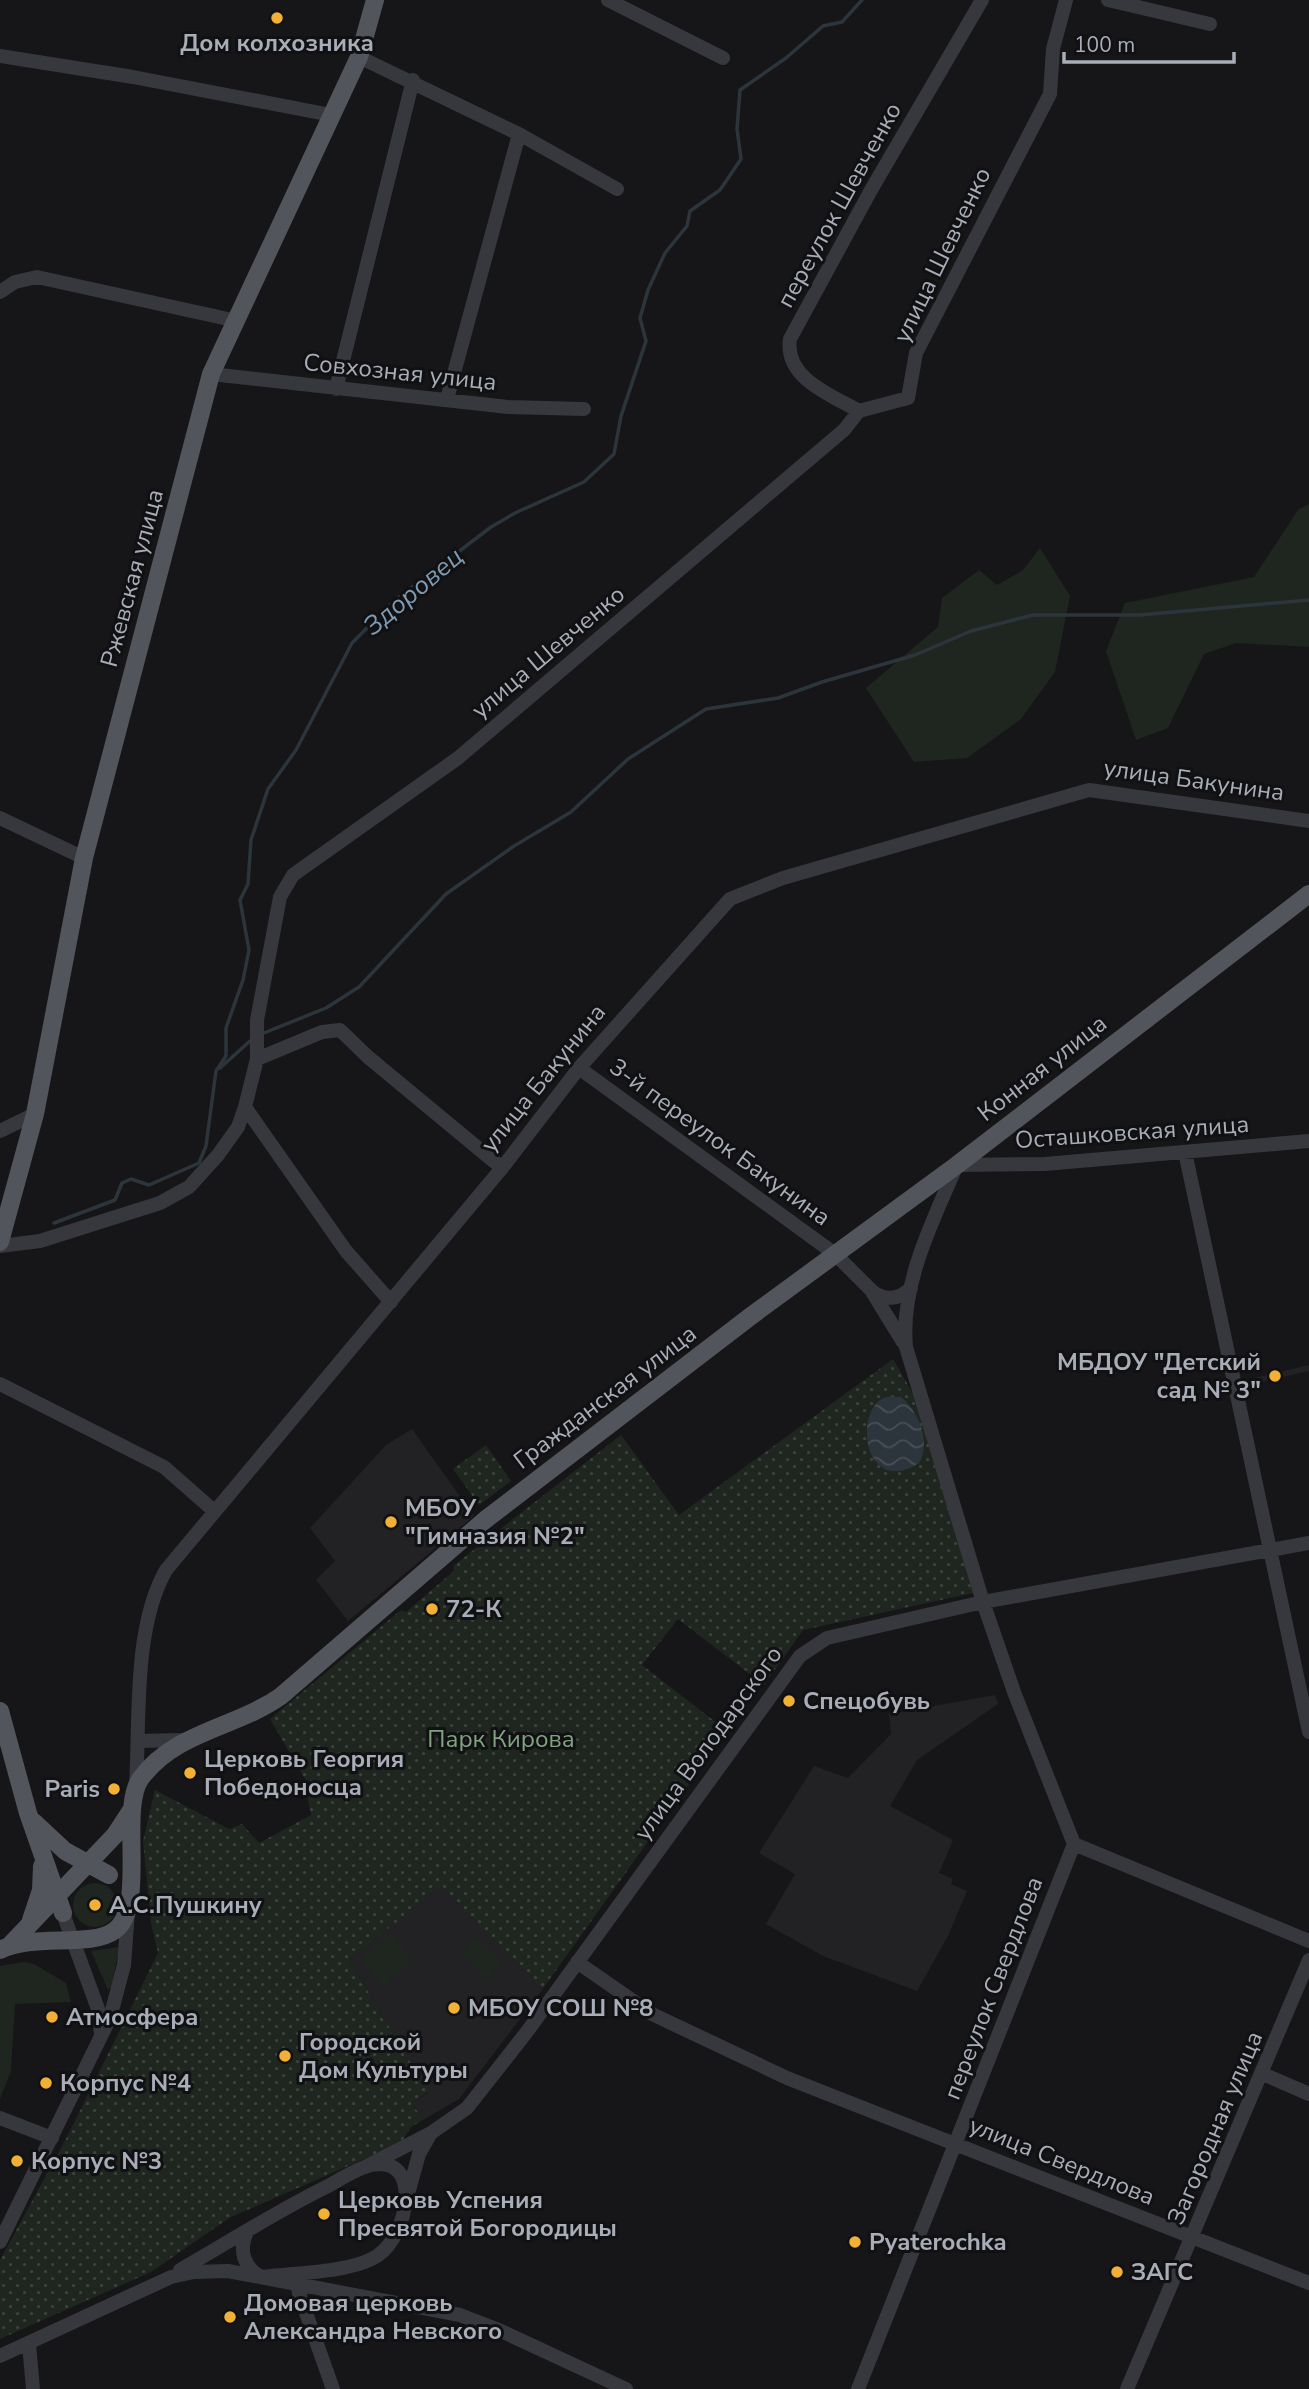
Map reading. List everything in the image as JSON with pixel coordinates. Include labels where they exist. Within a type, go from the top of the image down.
[{"type":"main road","name":"Ржевская улица","points":[[0,1244],[35,1114],[84,858],[211,374],[359,57],[375,0]]},
{"type":"main road","name":"Конная улица","points":[[957,1165],[1309,894]]},
{"type":"main road","name":"Гражданская улица","points":[[4,1948],[66,1899],[89,1864],[123,1825],[135,1793],[158,1760],[185,1740],[248,1716],[281,1696],[485,1520],[835,1254],[957,1165]]},
{"type":"main road","name":"Ржевская улица","points":[[0,1211],[12,1193]]},
{"type":"main road","points":[[0,1712],[40,1848],[66,1899],[77,1932],[93,1938]]},
{"type":"main road","points":[[4,1948],[46,1940],[93,1938],[117,1929],[128,1907],[135,1793]]},
{"type":"main road","points":[[28,1813],[51,1840],[109,1875],[122,1886],[128,1907]]},
{"type":"main road","points":[[26,1930],[41,1890],[40,1848]]},
{"type":"main road","points":[[66,1899],[91,1872],[109,1875]]},
{"type":"street","points":[[608,0],[723,58]]},
{"type":"street","name":"переулок Шевченко","points":[[859,411],[805,380],[789,352],[790,339],[871,190],[982,0]]},
{"type":"street","name":"улица Шевченко","points":[[0,1244],[40,1241],[86,1228],[178,1195],[189,1187],[218,1155],[238,1127],[245,1107],[257,1059],[257,1020],[280,897],[293,875],[458,758],[844,430],[859,411],[908,398],[916,353],[1050,94],[1052,49],[1066,0]]},
{"type":"street","points":[[1108,0],[1210,24]]},
{"type":"street","points":[[0,56],[134,77],[331,114]]},
{"type":"street","points":[[359,57],[413,80],[519,134],[617,189]]},
{"type":"street","points":[[336,388],[413,80]]},
{"type":"street","points":[[447,399],[519,134]]},
{"type":"street","points":[[0,292],[15,282],[37,277],[237,321]]},
{"type":"street","name":"Совхозная улица","points":[[211,374],[508,407],[584,409]]},
{"type":"street","name":"улица Бакунина","points":[[135,1793],[145,1622],[153,1592],[166,1570],[502,1168],[579,1068],[730,899],[783,878],[1089,790],[1309,821]]},
{"type":"street","points":[[0,818],[84,858]]},
{"type":"street","points":[[257,1059],[322,1032],[340,1030],[368,1057],[502,1168]]},
{"type":"street","name":"3-й переулок Бакунина","points":[[579,1068],[835,1254]]},
{"type":"street","points":[[245,1107],[346,1251],[391,1302]]},
{"type":"street","points":[[0,1131],[35,1114]]},
{"type":"street","name":"Осташковская улица","points":[[957,1165],[1045,1164],[1309,1141]]},
{"type":"street","points":[[1185,1152],[1309,1732]]},
{"type":"street","name":"Конная улица","points":[[906,1347],[905,1317],[911,1288],[938,1208],[957,1165]]},
{"type":"street","points":[[916,1195],[929,1198],[938,1208]]},
{"type":"street","name":"Конная улица","points":[[835,1254],[871,1290],[906,1347],[983,1602]]},
{"type":"street","points":[[871,1290],[888,1298],[901,1296],[911,1288]]},
{"type":"street","points":[[0,1384],[164,1467],[214,1510]]},
{"type":"street","name":"улица Володарского","points":[[161,2281],[289,2205],[431,2133],[467,2108],[578,1962],[737,1738],[806,1650],[827,1638],[983,1602],[1309,1543]]},
{"type":"street","points":[[983,1602],[1014,1692],[1074,1844],[1309,1941]]},
{"type":"street","name":"Гражданская улица","points":[[138,1741],[185,1740]]},
{"type":"street","name":"переулок Свердлова","points":[[858,2389],[1074,1844]]},
{"type":"street","points":[[66,1899],[72,1938],[99,2013],[101,2039]]},
{"type":"street","points":[[0,2242],[101,2039],[119,1986],[128,1907]]},
{"type":"street","points":[[46,1940],[83,1970]]},
{"type":"street","name":"Загородная улица","points":[[1127,2389],[1263,2074],[1309,1960]]},
{"type":"street","name":"улица Свердлова","points":[[578,1962],[652,2014],[787,2078],[1309,2283]]},
{"type":"street","points":[[1263,2074],[1309,2094]]},
{"type":"street","points":[[0,2118],[52,2138]]},
{"type":"street","name":"улица Володарского","points":[[297,2279],[356,2264],[380,2253],[393,2241],[402,2225],[406,2199],[419,2154],[431,2133]]},
{"type":"street","points":[[365,2167],[384,2166],[397,2172],[402,2180],[406,2199]]},
{"type":"street","points":[[248,2230],[242,2246],[244,2259],[251,2270],[262,2277]]},
{"type":"street","points":[[0,2356],[161,2281],[183,2274],[217,2270],[297,2279],[460,2315],[499,2330],[626,2389]]},
{"type":"street","points":[[297,2279],[333,2389]]},
{"type":"street","points":[[29,2344],[33,2389]]},
{"type":"shaded area","name":"МБДОУ \"Детский сад № 3\"","points":[[1309,1365],[1309,1371],[1243,1386],[1242,1381]]},
{"type":"shaded area","name":"МБОУ \"Гимназия №2\"","points":[[412,1429],[474,1516],[348,1621],[316,1580],[335,1561],[310,1528],[386,1445]]},
{"type":"shaded area","points":[[995,1695],[998,1704],[917,1760],[890,1806],[953,1840],[939,1873],[953,1879],[951,1884],[967,1891],[948,1936],[917,1991],[823,1956],[766,1924],[795,1874],[759,1853],[814,1766],[848,1778],[891,1734],[889,1714]]},
{"type":"shaded area","name":"МБОУ СОШ №8","points":[[441,1885],[542,1990],[459,2099],[423,2120],[412,2103],[428,2093],[349,1960]]},
{"type":"green space","points":[[1309,504],[1309,647],[1236,643],[1204,654],[1168,728],[1136,740],[1106,651],[1125,603],[1254,577],[1298,510]]},
{"type":"green space","points":[[1040,548],[1070,596],[1055,672],[1021,719],[967,758],[914,762],[866,688],[938,627],[942,598],[979,570],[997,585],[1023,570]]},
{"type":"green space","name":"Парк Кирова","points":[[893,1359],[918,1402],[973,1593],[803,1630],[764,1685],[678,1619],[642,1665],[727,1731],[542,1990],[441,1886],[349,1960],[428,2092],[412,2103],[423,2120],[411,2127],[401,2143],[229,2218],[151,2272],[0,2339],[0,2260],[68,2135],[158,1953],[151,1923],[143,1841],[155,1790],[229,1829],[242,1824],[259,1843],[311,1815],[307,1795],[312,1791],[270,1719],[401,1610],[406,1612],[454,1571],[453,1566],[621,1435],[679,1515]]},
{"type":"green space","points":[[486,1445],[511,1481],[479,1505],[453,1469]]},
{"type":"green space","points":[[95,1883],[111,1889],[117,1905],[111,1921],[95,1927],[79,1921],[73,1905],[79,1889]]},
{"type":"green space","points":[[391,1934],[414,1961],[383,1987],[360,1959]]},
{"type":"green space","points":[[477,1938],[503,1964],[486,1980],[461,1953]]},
{"type":"green space","points":[[119,1947],[112,1986],[108,1990],[91,1951]]},
{"type":"green space","points":[[24,1962],[34,1964],[66,1983],[71,2002],[15,2004],[11,2071],[0,2099],[0,1966]]},
{"type":"water","points":[[901,1397],[918,1418],[924,1446],[919,1463],[900,1471],[886,1469],[876,1461],[869,1448],[867,1434],[874,1406],[884,1398]]},
{"type":"waterway","name":"Здоровец","points":[[54,1223],[115,1200],[122,1183],[131,1179],[149,1185],[199,1163],[206,1146],[216,1071],[226,1056],[226,1028],[243,980],[249,950],[240,900],[248,884],[251,840],[268,789],[296,750],[352,643],[394,601],[491,527],[515,513],[584,482],[614,454],[621,416],[646,341],[640,318],[648,290],[665,253],[687,226],[690,211],[720,190],[741,159],[737,129],[740,90],[786,58],[823,26],[842,22],[862,0]]},
{"type":"waterway","points":[[264,1033],[326,1008],[359,987],[446,894],[514,846],[571,812],[628,759],[706,709],[778,698],[915,655],[971,631],[1033,615],[1140,615],[1309,600]]},
{"type":"waterway","points":[[220,1068],[250,1041]]},
{"type":"place","name":"Дом колхозника","points":[[277,18]]},
{"type":"place","name":"МБДОУ \"Детский сад № 3\"","points":[[1275,1376]]},
{"type":"place","name":"МБОУ \"Гимназия №2\"","points":[[391,1522]]},
{"type":"place","name":"72-К","points":[[432,1609]]},
{"type":"place","name":"Спецобувь","points":[[789,1701]]},
{"type":"place","name":"Церковь Георгия Победоносца","points":[[190,1773]]},
{"type":"place","name":"Paris","points":[[114,1789]]},
{"type":"place","name":"А.С.Пушкину","points":[[95,1905]]},
{"type":"place","name":"МБОУ СОШ №8","points":[[454,2008]]},
{"type":"place","name":"Атмосфера","points":[[52,2017]]},
{"type":"place","name":"Городской Дом Культуры","points":[[285,2056]]},
{"type":"place","name":"Корпус №4","points":[[46,2083]]},
{"type":"place","name":"Корпус №3","points":[[17,2161]]},
{"type":"place","name":"Церковь Успения Пресвятой Богородицы","points":[[324,2214]]},
{"type":"place","name":"Pyaterochka","points":[[855,2242]]},
{"type":"place","name":"ЗАГС","points":[[1117,2272]]},
{"type":"place","name":"Домовая церковь Александра Невского","points":[[230,2317]]}]
